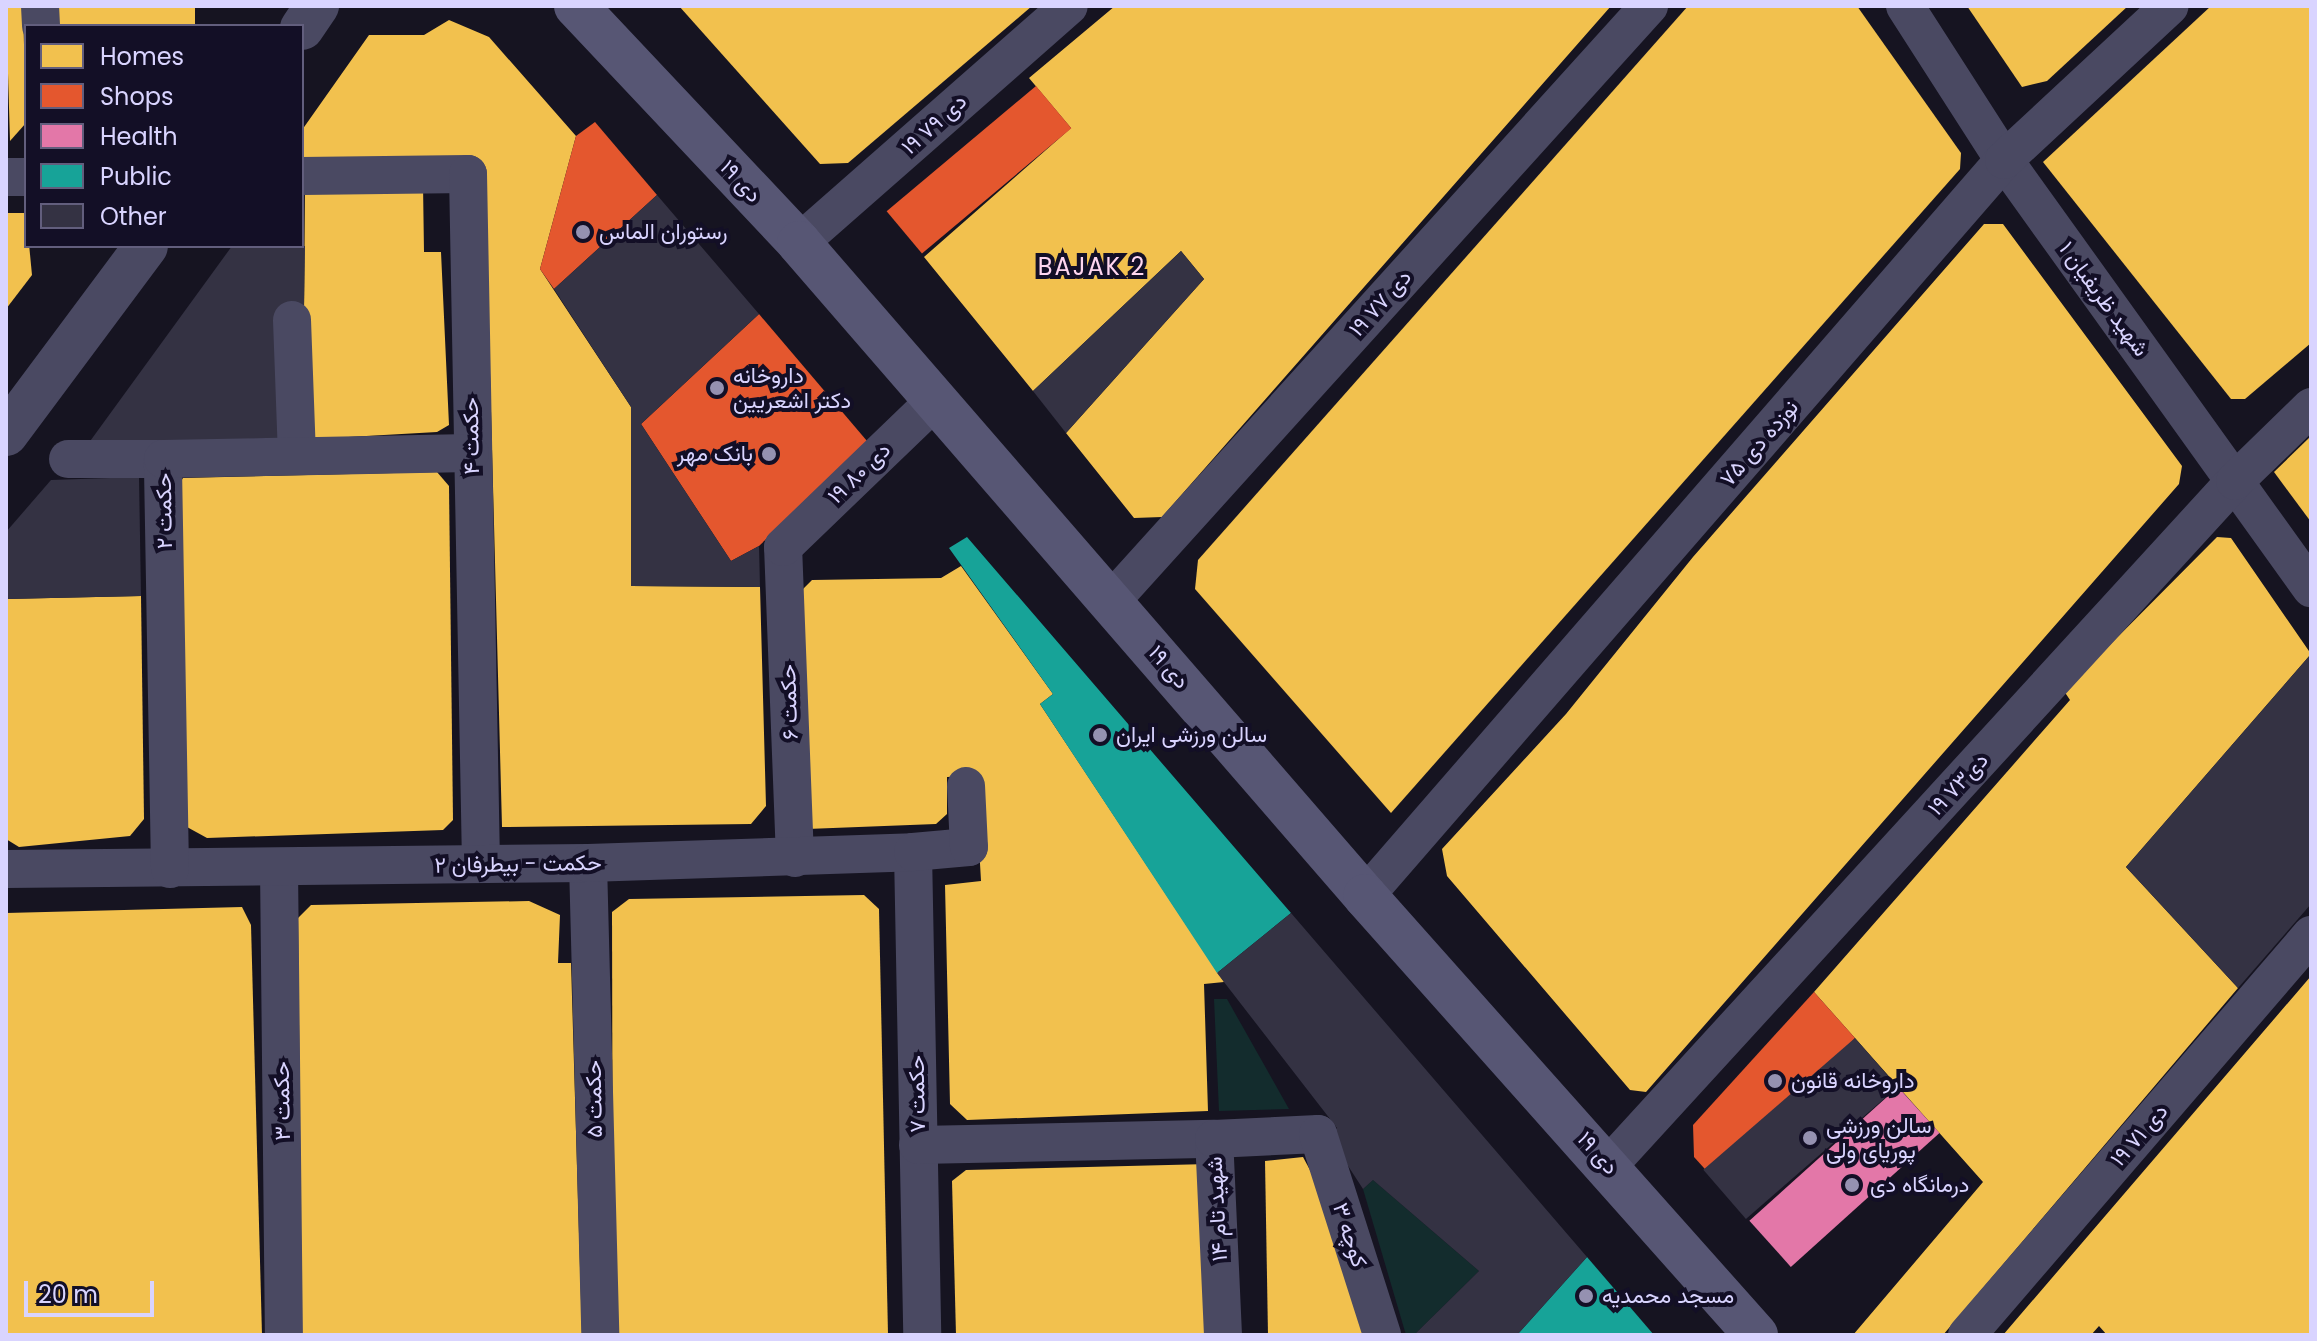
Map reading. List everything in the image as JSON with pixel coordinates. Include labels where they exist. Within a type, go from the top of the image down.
[{"type":"main road","name":"۱۹ دی","points":[[577,6],[799,243],[1112,600],[1365,896],[1609,1165],[1756,1335]]},
{"type":"street","points":[[304,25],[317,6]]},
{"type":"street","name":"۱۹ دی ۷۹","points":[[799,243],[1069,6]]},
{"type":"street","name":"۱۹ دی ۷۷","points":[[1112,600],[1649,6]]},
{"type":"street","name":"شهید ظریفیان ۱","points":[[1905,6],[2004,160],[2311,588]]},
{"type":"street","name":"نوزده دی ۷۵","points":[[1365,896],[2004,160],[2170,6]]},
{"type":"street","name":"حکمت ۴","points":[[304,176],[468,174],[470,453],[481,864]]},
{"type":"street","points":[[6,434],[145,248]]},
{"type":"street","points":[[292,320],[297,456]]},
{"type":"street","name":"۱۹ دی ۸۰","points":[[783,547],[936,400]]},
{"type":"street","name":"۱۹ دی۷۳","points":[[1609,1165],[2235,481],[2311,407]]},
{"type":"street","name":"حکمت ۲","points":[[170,869],[163,459],[470,453]]},
{"type":"street","points":[[68,459],[163,459]]},
{"type":"street","name":"حکمت ۶","points":[[783,547],[795,858]]},
{"type":"street","name":"حکمت - بیطرفان ۲","points":[[6,869],[588,863],[913,852],[969,847],[966,786]]},
{"type":"street","name":"حکمت ۷","points":[[913,852],[922,1335]]},
{"type":"street","name":"حکمت ۵","points":[[588,863],[600,1335]]},
{"type":"street","name":"حکمت ۳","points":[[279,867],[284,1335]]},
{"type":"street","name":"۱۹ دی ۷۱","points":[[1967,1335],[2311,935]]},
{"type":"street","name":"شهید تام ۱۴","points":[[1223,1335],[1214,1139],[1318,1134]]},
{"type":"street","name":"کوچه ۳","points":[[1318,1134],[1382,1335]]},
{"type":"street","points":[[918,1145],[1214,1139]]},
{"type":"green space","points":[[1214,999],[1227,999],[1289,1109],[1219,1111]]},
{"type":"green space","points":[[1373,1180],[1479,1271],[1414,1335],[1406,1335],[1363,1189]]},
{"type":"building: Homes","points":[[6,6],[23,6],[24,125],[10,141]]},
{"type":"building: Homes","points":[[54,6],[195,6],[195,24],[54,24]]},
{"type":"building: Homes","points":[[679,6],[1032,6],[848,163],[820,164]]},
{"type":"building: Homes","points":[[1115,6],[1611,6],[1162,517],[1134,518],[1066,433],[1204,279],[1181,251],[1033,391],[924,257],[1071,128],[1029,78]]},
{"type":"building: Homes","points":[[1688,6],[1857,6],[1961,153],[1960,169],[1391,813],[1195,589],[1198,560]]},
{"type":"building: Homes","points":[[1967,6],[2128,6],[2047,81],[2022,87]]},
{"type":"building: Homes","points":[[2211,6],[2311,6],[2311,343],[2245,399],[2231,399],[2043,162]]},
{"type":"building: Homes","points":[[449,20],[489,37],[576,136],[540,269],[631,407],[631,586],[760,587],[766,806],[751,824],[502,827],[487,259],[476,163],[304,162],[304,127],[369,35],[424,35]]},
{"type":"building: Homes","points":[[423,184],[424,252],[441,252],[449,425],[437,432],[313,439],[304,309],[305,187]]},
{"type":"building: Homes","points":[[6,213],[24,213],[24,248],[29,248],[32,275],[6,309]]},
{"type":"building: Homes","points":[[1984,224],[2003,224],[2182,466],[2179,484],[1646,1092],[1630,1090],[1447,876],[1442,849],[1566,714],[1693,557]]},
{"type":"building: Homes","points":[[2311,436],[2311,522],[2274,472]]},
{"type":"building: Homes","points":[[437,472],[449,486],[453,820],[443,830],[207,838],[187,827],[177,488],[183,478]]},
{"type":"building: Homes","points":[[2217,537],[2231,538],[2311,654],[2126,867],[2238,988],[1943,1335],[1853,1335],[1983,1182],[1814,992],[2070,700],[2064,691]]},
{"type":"building: Homes","points":[[961,566],[1053,694],[1040,704],[1224,982],[1204,984],[1208,1111],[967,1120],[950,1104],[945,885],[981,881],[975,776],[947,777],[947,814],[936,824],[807,829],[802,590],[812,580],[941,578]]},
{"type":"building: Homes","points":[[141,596],[144,819],[130,836],[19,847],[6,839],[6,599]]},
{"type":"building: Homes","points":[[864,895],[879,909],[888,1335],[613,1335],[612,912],[629,899]]},
{"type":"building: Homes","points":[[529,901],[560,915],[558,963],[571,963],[582,1335],[302,1335],[298,918],[311,905]]},
{"type":"building: Homes","points":[[242,907],[251,925],[262,1335],[6,1335],[6,913]]},
{"type":"building: Homes","points":[[2311,976],[2311,1335],[2107,1335],[2099,1326],[2091,1335],[2003,1335]]},
{"type":"building: Homes","points":[[1303,1157],[1340,1226],[1365,1335],[1268,1335],[1265,1161]]},
{"type":"building: Homes","points":[[1209,1164],[1223,1335],[956,1335],[952,1181],[966,1170]]},
{"type":"building: Shops","points":[[1036,86],[1071,128],[922,253],[887,211]]},
{"type":"building: Shops","name":"رستوران الماس","points":[[595,122],[657,195],[554,289],[540,269],[576,136]]},
{"type":"building: Shops","name":"بانک مهر","points":[[759,314],[867,441],[759,546],[731,561],[641,424]]},
{"type":"building: Shops","name":"داروخانه قانون","points":[[1814,992],[1855,1038],[1723,1189],[1694,1157],[1693,1125]]},
{"type":"building: Health","name":"درمانگاه دی","points":[[1898,1087],[1939,1133],[1791,1267],[1749,1221]]},
{"type":"building: Public","name":"سالن ورزشی ایران","points":[[967,537],[1291,913],[1217,973],[1040,704],[1053,694],[949,548]]},
{"type":"building: Public","name":"مسجد محمدیه","points":[[1587,1257],[1654,1335],[1517,1335]]},
{"type":"building: Other","points":[[657,195],[759,314],[641,424],[731,561],[759,546],[760,587],[631,586],[631,407],[554,289]]},
{"type":"building: Other","points":[[305,246],[304,309],[281,438],[88,444],[231,248]]},
{"type":"building: Other","points":[[1181,251],[1204,279],[1066,433],[1033,391]]},
{"type":"building: Other","points":[[139,477],[141,596],[6,599],[6,532],[51,480]]},
{"type":"building: Other","points":[[2311,654],[2311,904],[2238,988],[2126,867]]},
{"type":"building: Other","points":[[1291,913],[1587,1257],[1517,1335],[1414,1335],[1479,1271],[1373,1180],[1363,1189],[1328,1135],[1337,1128],[1217,973]]},
{"type":"building: Other","name":"سالن ورزشی پوریای ولی","points":[[1855,1038],[1898,1087],[1746,1219],[1703,1170]]},
{"type":"place","name":"رستوران الماس","points":[[583,232]]},
{"type":"place","name":"داروخانه دکتر اشعریین","points":[[717,388]]},
{"type":"place","name":"بانک مهر","points":[[769,454]]},
{"type":"place","name":"سالن ورزشی ایران","points":[[1100,735]]},
{"type":"place","name":"داروخانه قانون","points":[[1775,1081]]},
{"type":"place","name":"سالن ورزشی پوریای ولی","points":[[1810,1138]]},
{"type":"place","name":"درمانگاه دی","points":[[1852,1185]]},
{"type":"place","name":"مسجد محمدیه","points":[[1586,1296]]},
{"type":"district","name":"BAJAK 2","points":[[1092,267]]}]
